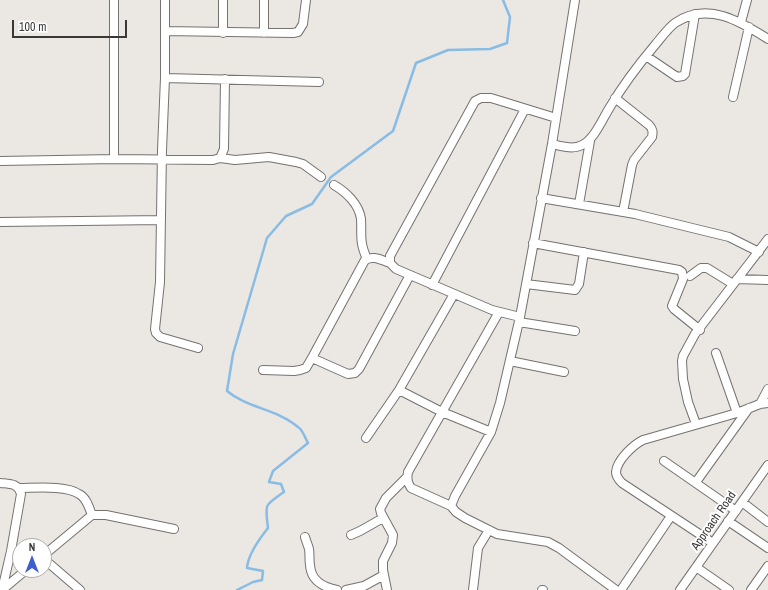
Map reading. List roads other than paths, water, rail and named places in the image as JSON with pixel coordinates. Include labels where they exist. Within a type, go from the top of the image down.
[{"type":"street","points":[[114,0],[114,159]]},
{"type":"street","points":[[165,0],[162,220],[160,282],[155,323],[156,333],[160,337],[198,348]]},
{"type":"street","points":[[223,0],[223,33]]},
{"type":"street","points":[[264,0],[264,33]]},
{"type":"street","points":[[165,31],[287,34],[298,32],[303,24],[306,0]]},
{"type":"street","points":[[451,506],[455,496],[491,432],[500,403],[526,284],[552,144],[575,0]]},
{"type":"street","points":[[741,22],[747,0]]},
{"type":"street","points":[[579,204],[590,141],[615,98],[646,56],[675,23],[695,14],[705,13],[719,15],[741,22],[768,39]]},
{"type":"street","points":[[646,56],[677,77],[683,76],[685,74],[695,14]]},
{"type":"street","points":[[733,97],[749,27]]},
{"type":"street","points":[[165,78],[319,82]]},
{"type":"street","points":[[220,158],[224,149],[225,80]]},
{"type":"street","points":[[390,263],[390,256],[474,101],[481,98],[490,98],[556,118]]},
{"type":"street","points":[[615,98],[652,128],[652,137],[634,160],[632,165],[624,212]]},
{"type":"street","points":[[432,285],[525,109]]},
{"type":"street","points":[[552,144],[576,147],[590,141]]},
{"type":"street","points":[[0,161],[114,159],[213,160],[220,158],[241,160],[269,157],[302,164],[322,177]]},
{"type":"street","points":[[334,185],[346,192],[359,213],[361,243],[367,259]]},
{"type":"street","points":[[541,198],[624,212],[729,237],[759,252]]},
{"type":"street","points":[[0,222],[162,220]]},
{"type":"street","points":[[696,424],[688,402],[683,379],[682,361],[686,349],[768,239]]},
{"type":"street","points":[[533,243],[679,270],[682,272],[683,278],[672,306],[700,330]]},
{"type":"street","points":[[526,284],[575,290],[579,284],[584,252]]},
{"type":"street","points":[[263,370],[294,371],[306,368],[367,259],[374,257],[390,263],[396,269],[410,276],[492,310],[519,319],[575,331]]},
{"type":"street","points":[[690,276],[701,268],[707,268],[735,282],[768,280]]},
{"type":"street","points":[[312,358],[348,374],[355,373],[410,276]]},
{"type":"street","points":[[366,438],[399,390],[454,294]]},
{"type":"street","points":[[499,312],[408,472],[408,484],[411,488],[451,506],[456,512],[465,518],[497,534],[548,542],[559,548],[616,590]]},
{"type":"street","points":[[716,353],[737,413]]},
{"type":"street","points":[[510,361],[564,372]]},
{"type":"street","points":[[713,543],[622,483],[617,477],[616,471],[618,465],[634,445],[643,440],[764,404],[768,389]]},
{"type":"street","points":[[399,390],[442,412],[491,432]]},
{"type":"street","points":[[696,482],[749,408]]},
{"type":"street","points":[[664,461],[736,511]]},
{"type":"street","name":"Approach Road","points":[[680,590],[728,521],[767,469]]},
{"type":"street","points":[[387,590],[383,561],[393,539],[391,530],[381,513],[382,503],[407,477]]},
{"type":"street","points":[[0,483],[19,488],[54,488],[79,493],[86,501],[92,515]]},
{"type":"street","points":[[2,590],[11,551],[21,494],[19,488]]},
{"type":"street","points":[[742,502],[768,522]]},
{"type":"street","points":[[52,548],[92,515],[106,515],[174,529]]},
{"type":"street","points":[[621,590],[672,516]]},
{"type":"street","points":[[351,535],[367,528],[383,518]]},
{"type":"street","points":[[728,521],[768,548]]},
{"type":"street","points":[[473,590],[478,548],[489,530]]},
{"type":"street","points":[[305,537],[309,548],[310,573],[319,584],[337,590]]},
{"type":"street","points":[[751,590],[768,566]]},
{"type":"street","points":[[52,567],[80,590]]},
{"type":"street","points":[[696,567],[729,590]]},
{"type":"street","points":[[346,590],[364,586],[384,575]]},
{"type":"street","points":[[2,590],[16,578]]},
{"type":"waterway","points":[[237,590],[253,582],[262,580],[263,571],[247,568],[252,552],[268,528],[266,514],[267,506],[284,492],[281,484],[269,482],[273,471],[308,443],[300,428],[290,421],[235,397],[227,391],[233,354],[267,238],[286,216],[312,204],[331,177],[393,131],[416,63],[448,50],[490,49],[507,43],[510,17],[503,0]]}]
